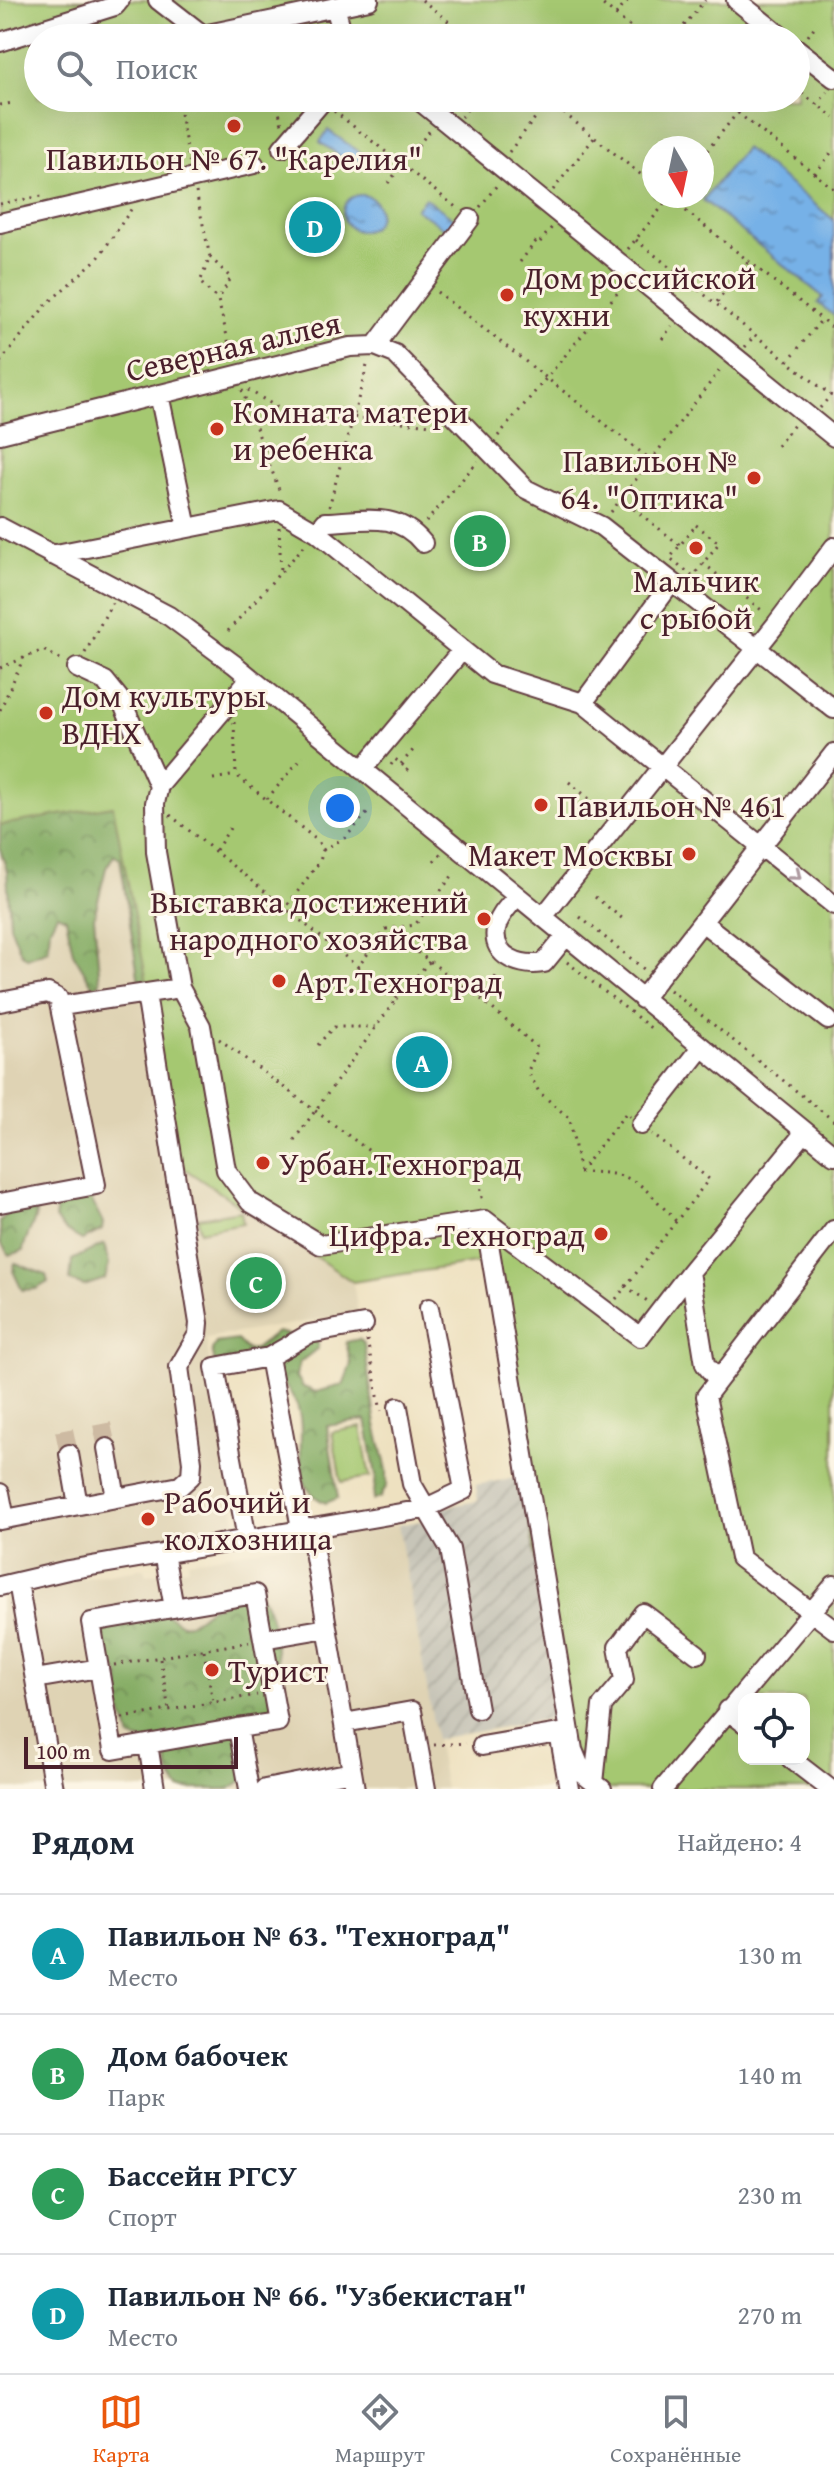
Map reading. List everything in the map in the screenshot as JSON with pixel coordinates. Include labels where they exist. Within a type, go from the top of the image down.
[{"type":"street","points":[[58,24],[115,6],[120,0]]},
{"type":"street","points":[[158,0],[189,24]]},
{"type":"street","points":[[255,24],[369,0]]},
{"type":"street","points":[[736,0],[766,24]]},
{"type":"street","points":[[335,7],[340,24]]},
{"type":"street","points":[[0,42],[24,34]]},
{"type":"street","points":[[810,60],[834,81]]},
{"type":"street","points":[[284,146],[314,112]]},
{"type":"street","points":[[433,112],[624,270],[834,437]]},
{"type":"street","points":[[0,223],[254,164]]},
{"type":"street","points":[[372,354],[470,219]]},
{"type":"street","name":"Северная аллея","points":[[0,434],[159,394],[241,381],[350,347],[372,354],[395,354],[526,489],[601,526],[834,709]]},
{"type":"street","points":[[159,394],[187,528]]},
{"type":"street","points":[[51,555],[279,510],[321,527],[492,674],[583,703],[834,905]]},
{"type":"street","points":[[321,527],[391,520],[409,526],[420,538]]},
{"type":"street","points":[[0,527],[169,616],[250,678],[834,1155]]},
{"type":"street","points":[[543,917],[757,649],[834,547]]},
{"type":"street","points":[[583,703],[672,582]]},
{"type":"street","points":[[362,770],[462,650]]},
{"type":"street","points":[[77,668],[105,681],[122,702],[157,795],[156,852],[180,988],[201,1026],[226,1170],[250,1202],[321,1245],[485,1220],[640,1337],[805,1132]]},
{"type":"street","points":[[157,795],[250,678]]},
{"type":"street","points":[[642,999],[834,753]]},
{"type":"street","points":[[517,896],[496,928],[496,942],[508,959],[526,966],[544,963],[566,936]]},
{"type":"street","points":[[702,922],[828,1020]]},
{"type":"street","points":[[61,1006],[180,988]]},
{"type":"street","points":[[0,1002],[52,993],[61,1006],[96,1185],[0,1203]]},
{"type":"street","points":[[0,1493],[2,1520],[180,1486],[189,1479],[192,1470],[179,1367],[198,1334],[199,1323],[146,994]]},
{"type":"street","points":[[641,1125],[702,1047]]},
{"type":"street","points":[[485,1220],[573,1750],[583,1774],[598,1786]]},
{"type":"street","points":[[834,1230],[706,1396],[740,1558],[834,1629]]},
{"type":"street","points":[[690,1272],[705,1364],[718,1380]]},
{"type":"street","points":[[54,1789],[35,1679],[9,1584],[164,1553],[424,1509],[464,1490],[429,1308]]},
{"type":"street","points":[[247,1539],[215,1367],[269,1357],[309,1334],[364,1324]]},
{"type":"street","points":[[238,1728],[258,1789],[354,1781],[327,1628],[269,1357]]},
{"type":"street","points":[[398,1407],[412,1484],[450,1549],[478,1709]]},
{"type":"street","points":[[107,1448],[116,1498]]},
{"type":"street","points":[[69,1454],[78,1505]]},
{"type":"street","points":[[164,1553],[174,1608]]},
{"type":"street","points":[[663,1789],[834,1585]]},
{"type":"street","points":[[255,1594],[278,1722],[113,1750],[91,1622],[174,1608],[255,1594]]},
{"type":"street","points":[[598,1786],[602,1706],[624,1680],[618,1647],[643,1613],[697,1654]]},
{"type":"street","points":[[263,1639],[327,1628]]},
{"type":"street","points":[[35,1679],[99,1668]]},
{"type":"street","points":[[727,1710],[738,1718]]},
{"type":"street","points":[[344,1723],[412,1711],[426,1789]]},
{"type":"street","points":[[482,1746],[559,1733],[569,1789]]},
{"type":"street","points":[[148,1744],[155,1789]]},
{"type":"street","points":[[799,1765],[830,1789]]},
{"type":"path","points":[[422,0],[452,24]]},
{"type":"path","points":[[597,0],[627,24]]},
{"type":"path","points":[[616,15],[628,0]]},
{"type":"path","points":[[685,24],[705,0]]},
{"type":"path","points":[[817,105],[834,81]]},
{"type":"path","points":[[810,99],[834,118]]},
{"type":"path","points":[[0,105],[13,103]]},
{"type":"path","points":[[180,112],[210,257],[231,278],[218,300]]},
{"type":"path","points":[[278,112],[284,146]]},
{"type":"path","points":[[338,112],[470,219],[538,112]]},
{"type":"path","points":[[388,183],[402,165],[459,112]]},
{"type":"path","points":[[561,112],[642,176]]},
{"type":"path","points":[[714,142],[738,112],[834,189]]},
{"type":"path","points":[[543,202],[594,138]]},
{"type":"path","points":[[815,174],[834,149]]},
{"type":"path","points":[[0,362],[46,305],[99,257],[146,189]]},
{"type":"path","points":[[420,538],[547,378],[624,270],[636,240],[661,208]]},
{"type":"path","points":[[683,208],[834,329]]},
{"type":"path","points":[[520,262],[560,217]]},
{"type":"path","points":[[636,240],[834,398]]},
{"type":"path","points":[[210,257],[200,282],[218,300],[241,381],[281,496],[281,572]]},
{"type":"path","points":[[716,303],[749,261]]},
{"type":"path","points":[[423,281],[651,460]]},
{"type":"path","points":[[788,361],[822,319]]},
{"type":"path","points":[[228,631],[321,527],[372,354]]},
{"type":"path","points":[[601,526],[731,355]]},
{"type":"path","points":[[241,381],[282,410],[353,420],[432,425]]},
{"type":"path","points":[[777,446],[804,413]]},
{"type":"path","points":[[621,499],[680,545]]},
{"type":"path","points":[[696,525],[719,543],[703,563],[693,576],[670,558],[696,525]]},
{"type":"path","points":[[703,563],[777,623]]},
{"type":"path","points":[[0,668],[43,650],[77,668],[119,589]]},
{"type":"path","points":[[0,710],[24,657]]},
{"type":"path","points":[[233,698],[236,775]]},
{"type":"path","points":[[401,764],[414,749]]},
{"type":"path","points":[[267,799],[303,756]]},
{"type":"path","points":[[391,765],[395,759],[408,769],[403,775]]},
{"type":"path","points":[[213,779],[236,775],[318,841],[323,850],[320,861],[287,906]]},
{"type":"path","points":[[569,782],[593,802]]},
{"type":"path","points":[[157,795],[216,850],[397,998]]},
{"type":"path","points":[[323,850],[346,837],[370,810]]},
{"type":"path","points":[[216,850],[232,825]]},
{"type":"path","points":[[434,861],[444,849]]},
{"type":"path","points":[[358,967],[386,929],[415,925],[452,876]]},
{"type":"path","points":[[595,897],[623,919]]},
{"type":"path","points":[[580,917],[834,1121]]},
{"type":"path","points":[[386,929],[481,999],[538,1048],[528,1071],[539,1092],[570,1119],[579,1172]]},
{"type":"path","points":[[481,999],[508,959]]},
{"type":"path","points":[[294,1140],[397,998],[430,960]]},
{"type":"path","points":[[201,1026],[400,1174],[477,1164],[485,1220]]},
{"type":"path","points":[[318,1045],[331,1026],[377,1027]]},
{"type":"path","points":[[579,1172],[626,1113],[709,1179],[606,1312]]},
{"type":"path","points":[[579,1172],[616,1172],[638,1181],[676,1221]]},
{"type":"path","points":[[625,1286],[660,1310]]},
{"type":"path","points":[[99,1668],[263,1639]]},
{"type":"path","points":[[204,1650],[213,1702]]},
{"type":"path","points":[[160,1657],[169,1710]]},
{"type":"path","points":[[108,1721],[272,1692]]},
{"type":"path","points":[[419,1748],[459,1741],[482,1746]]},
{"type":"shaded area","points":[[113,806],[173,1160],[353,1282],[358,1313],[206,1338],[238,1535],[0,1581],[0,825]]},
{"type":"shaded area","points":[[522,1477],[564,1716],[436,1739],[398,1525],[421,1521],[439,1508],[478,1501],[476,1485]]},
{"type":"shaded area","name":"Турист","points":[[398,1525],[445,1789],[0,1789],[0,1600],[38,1593],[37,1586],[144,1568],[146,1575],[189,1568],[188,1561]]},
{"type":"green space","name":"Выставка достижений народного хозяйства","points":[[0,0],[834,0],[834,1789],[572,1789],[488,1261],[353,1282],[173,1161],[153,1013],[113,806],[0,825]]},
{"type":"green space","points":[[106,756],[165,976],[145,986],[139,983],[120,858],[114,855],[106,868],[94,917],[100,983],[94,988],[73,953],[66,918],[57,914],[50,928],[48,950],[27,958],[21,953],[10,925],[7,871],[0,849],[0,791]]},
{"type":"green space","points":[[90,1197],[103,1223],[102,1230],[82,1240],[65,1230],[55,1219],[57,1205],[63,1200]]},
{"type":"green space","points":[[31,1207],[37,1211],[23,1251],[9,1255],[1,1243],[0,1222],[9,1211]]},
{"type":"green space","points":[[241,1211],[243,1223],[200,1231],[198,1218]]},
{"type":"green space","points":[[104,1244],[109,1264],[105,1279],[84,1286],[70,1281],[72,1260]]},
{"type":"green space","points":[[15,1263],[46,1275],[48,1282],[36,1289],[22,1290],[13,1271]]},
{"type":"green space","points":[[277,1332],[318,1341],[318,1348],[300,1362],[296,1375],[303,1387],[316,1392],[343,1385],[351,1364],[346,1342],[359,1339],[364,1344],[376,1425],[387,1470],[387,1485],[380,1498],[373,1500],[376,1476],[366,1420],[327,1426],[338,1498],[326,1503],[305,1484],[299,1412],[288,1390],[265,1364],[215,1364],[212,1350],[216,1343],[237,1340],[247,1350],[255,1349]]},
{"type":"green space","points":[[361,1427],[370,1477],[341,1482],[332,1432]]},
{"type":"green space","points":[[258,1590],[271,1616],[274,1632],[279,1711],[265,1717],[250,1714],[242,1722],[253,1773],[230,1789],[180,1789],[169,1769],[166,1746],[131,1738],[120,1708],[120,1676],[104,1651],[103,1635],[113,1622],[164,1613],[181,1624],[191,1623],[210,1608]]},
{"type":"water","points":[[328,130],[362,154],[354,166],[320,142]]},
{"type":"water","points":[[745,148],[834,220],[834,316],[818,303],[823,297],[713,208],[714,186]]},
{"type":"water","points":[[361,195],[374,200],[379,213],[374,226],[361,231],[348,226],[343,213],[348,200]]},
{"type":"water","points":[[425,198],[459,222],[451,233],[416,209]]},
{"type":"tunnel","points":[[102,1424],[107,1448]]},
{"type":"tunnel","points":[[64,1430],[69,1454]]},
{"type":"place","name":"Павильон № 67. \"Карелия\"","points":[[234,126]]},
{"type":"place","name":"Павильон № 66. \"Узбекистан\"","points":[[315,227]]},
{"type":"place","name":"Дом российской кухни","points":[[507,295]]},
{"type":"place","name":"Комната матери и ребенка","points":[[217,429]]},
{"type":"place","name":"Павильон № 64. \"Оптика\"","points":[[754,478]]},
{"type":"place","name":"Дом бабочек","points":[[480,541]]},
{"type":"place","name":"Мальчик с рыбой","points":[[696,548]]},
{"type":"place","name":"Дом культуры ВДНХ","points":[[46,713]]},
{"type":"place","name":"Павильон № 461","points":[[541,805]]},
{"type":"place","name":"Макет Москвы","points":[[689,854]]},
{"type":"place","name":"Выставка достижений народного хозяйства","points":[[484,919]]},
{"type":"place","name":"Арт.Техноград","points":[[279,981]]},
{"type":"place","name":"Павильон № 63. \"Техноград\"","points":[[422,1062]]},
{"type":"place","name":"Урбан.Техноград","points":[[263,1163]]},
{"type":"place","name":"Цифра. Техноград","points":[[601,1234]]},
{"type":"place","name":"Бассейн РГСУ","points":[[256,1283]]},
{"type":"place","name":"Рабочий и колхозница","points":[[148,1519]]},
{"type":"place","name":"Турист","points":[[212,1670]]}]
